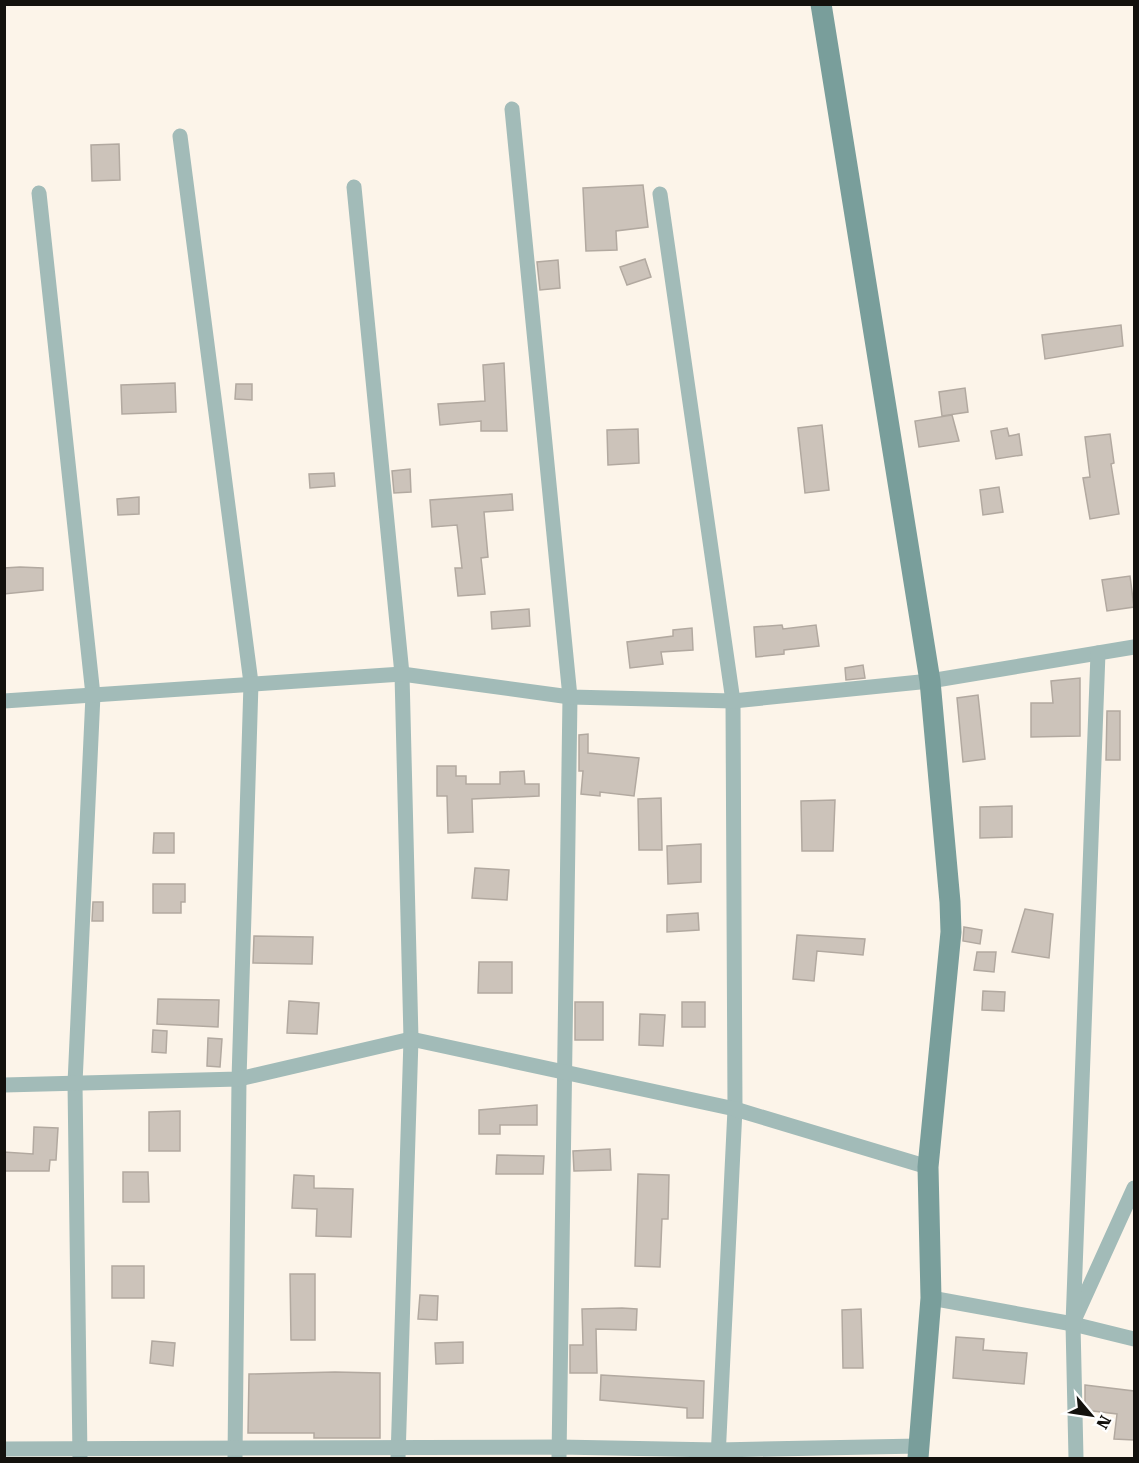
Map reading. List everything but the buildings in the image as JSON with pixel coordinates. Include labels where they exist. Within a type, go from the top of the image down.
[{"type":"main road","points":[[821,4],[930,681],[951,932],[928,1167],[931,1298],[919,1452]]},
{"type":"street","points":[[512,109],[570,697],[559,1453]]},
{"type":"street","points":[[180,136],[251,683],[239,1079],[235,1453]]},
{"type":"street","points":[[354,187],[402,674],[411,1039],[398,1453]]},
{"type":"street","points":[[39,193],[93,695],[75,1083],[80,1454]]},
{"type":"street","points":[[660,194],[733,700],[735,1108],[718,1454]]},
{"type":"street","points":[[4,701],[402,674],[570,697],[733,700],[930,681],[1134,647]]},
{"type":"street","points":[[1076,1458],[1073,1324],[1098,653]]},
{"type":"street","points":[[4,1084],[239,1079],[411,1039],[735,1108],[928,1167]]},
{"type":"street","points":[[1073,1324],[1134,1188]]},
{"type":"street","points":[[931,1298],[1073,1324],[1134,1339]]},
{"type":"street","points":[[4,1449],[80,1454],[919,1452]]}]
